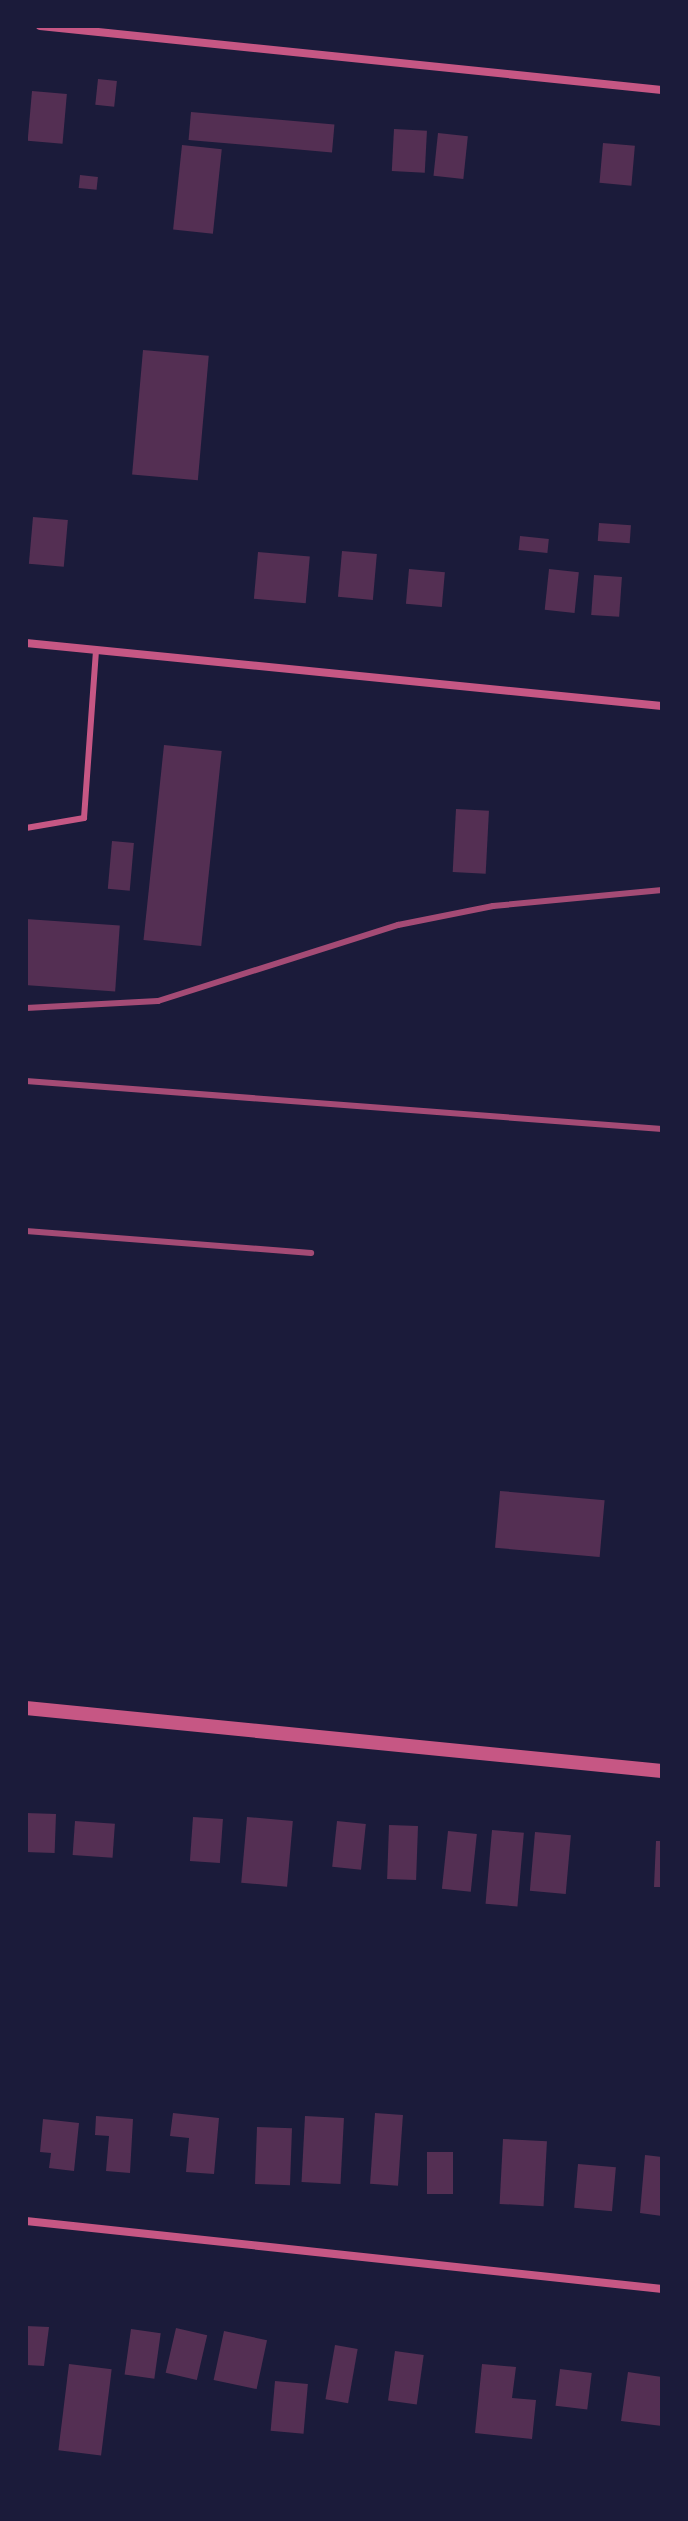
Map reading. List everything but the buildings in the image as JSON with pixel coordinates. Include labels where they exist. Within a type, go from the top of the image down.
[{"type":"street","points":[[40,26],[662,90]]},
{"type":"street","points":[[26,643],[662,706]]},
{"type":"street","points":[[26,1708],[662,1771]]},
{"type":"street","points":[[26,2221],[662,2289]]},
{"type":"lane","points":[[26,828],[84,818],[96,650]]},
{"type":"railway","points":[[26,1008],[158,1001],[398,925],[493,906],[662,890]]},
{"type":"railway","points":[[26,1081],[662,1129]]},
{"type":"railway","points":[[26,1231],[311,1253]]}]
